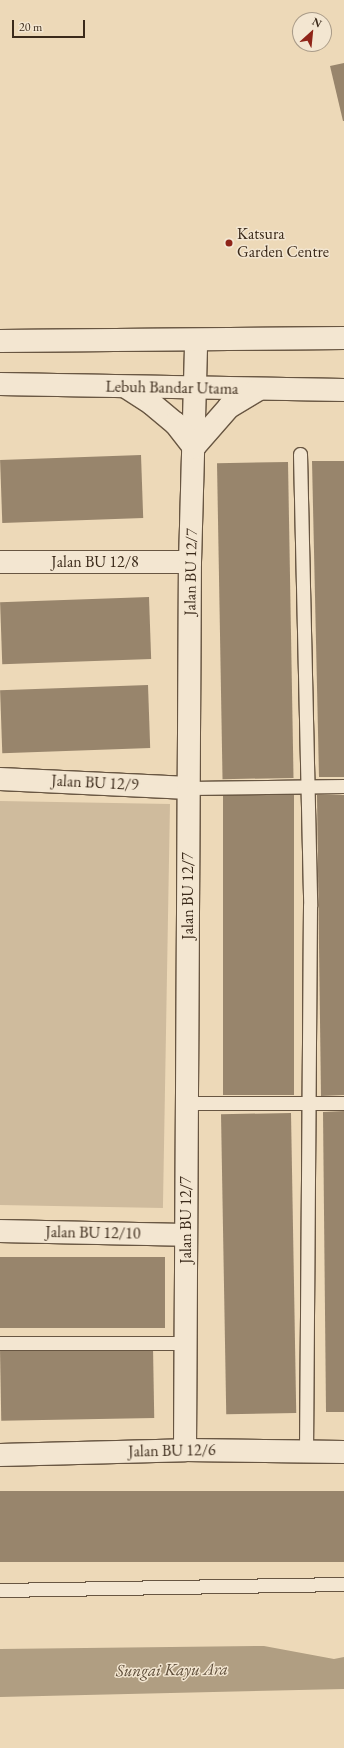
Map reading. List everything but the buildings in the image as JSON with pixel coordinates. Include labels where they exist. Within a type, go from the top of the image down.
[{"type":"street","points":[[0,341],[196,341],[344,338]]},
{"type":"street","name":"Jalan BU 12/7","points":[[185,1450],[190,562],[196,341]]},
{"type":"street","name":"Lebuh Bandar Utama","points":[[0,384],[195,387],[257,390],[344,390]]},
{"type":"street","points":[[126,387],[152,404],[169,418],[194,447],[229,406],[257,390]]},
{"type":"street","name":"Jalan BU 12/8","points":[[0,562],[190,562]]},
{"type":"street","name":"Jalan BU 12/9","points":[[0,780],[189,788]]},
{"type":"street","name":"Jalan BU 12/10","points":[[0,1231],[186,1235]]},
{"type":"street","name":"Jalan BU 12/6","points":[[0,1455],[185,1450],[344,1452]]},
{"type":"lane","points":[[300,454],[310,906],[307,1103],[310,1182],[306,1451]]},
{"type":"lane","points":[[189,788],[344,786]]},
{"type":"lane","points":[[187,1103],[344,1102]]},
{"type":"lane","points":[[0,1343],[186,1343]]},
{"type":"lane","points":[[0,1590],[344,1584]]},
{"type":"shaded area","points":[[0,801],[170,804],[163,1208],[0,1205]]},
{"type":"water","name":"Sungai Kayu Ara","points":[[264,1646],[334,1659],[344,1657],[344,1689],[0,1697],[0,1649]]},
{"type":"place","name":"Katsura Garden Centre","points":[[229,243]]}]
